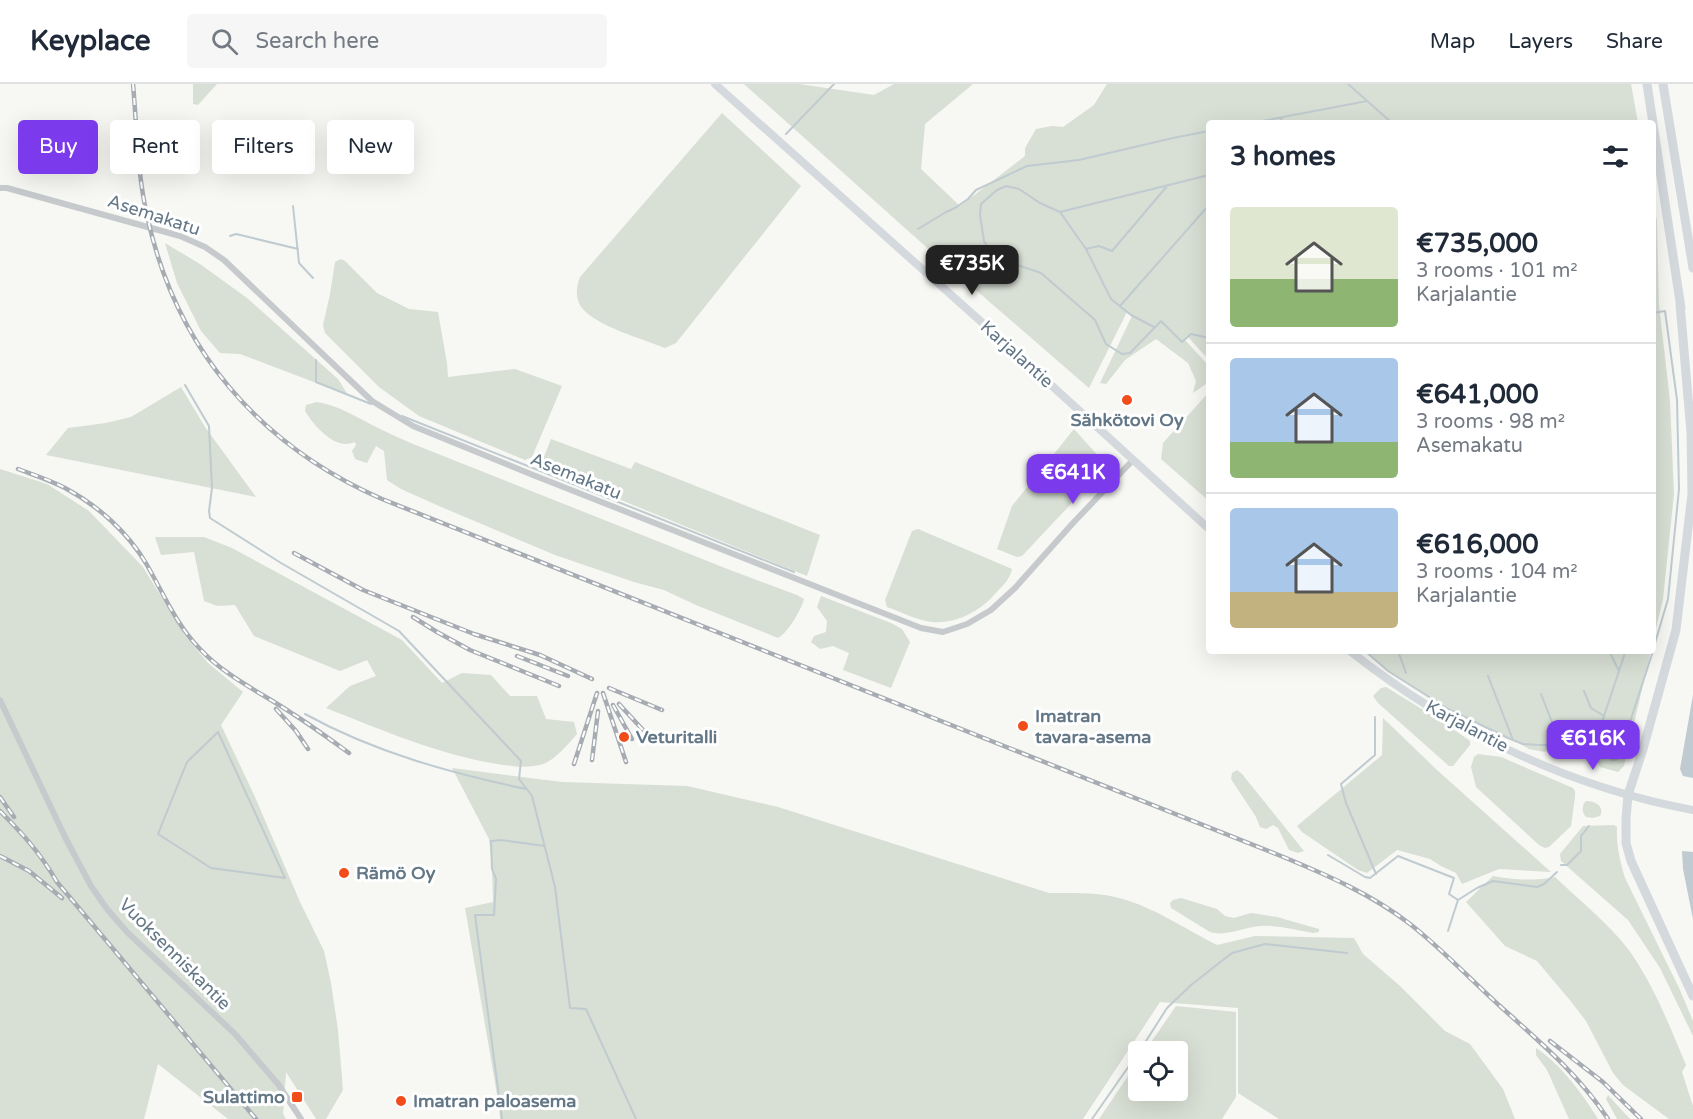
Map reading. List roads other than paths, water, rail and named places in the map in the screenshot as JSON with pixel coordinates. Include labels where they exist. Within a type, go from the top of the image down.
[{"type":"highway","points":[[1647,84],[1653,120]]},
{"type":"highway","points":[[1663,84],[1693,268]]},
{"type":"highway","points":[[1656,143],[1693,382]]},
{"type":"highway","points":[[1680,304],[1691,432],[1692,494],[1676,630],[1628,795],[1626,843],[1631,861],[1693,996]]},
{"type":"main road","name":"Karjalantie","points":[[716,84],[1206,526]]},
{"type":"main road","name":"Karjalantie","points":[[1354,654],[1401,689],[1471,731],[1501,746],[1581,781],[1693,810]]},
{"type":"street","name":"Asemakatu","points":[[0,188],[7,188],[180,236],[205,247],[224,260],[372,402],[412,426],[921,628],[943,632],[968,624],[991,610],[1015,588],[1133,460]]},
{"type":"street","name":"Vuoksenniskantie","points":[[0,700],[65,837],[107,909],[128,933],[235,1034],[278,1084],[301,1119]]},
{"type":"waterway","points":[[786,134],[834,84]]},
{"type":"waterway","points":[[1348,84],[1389,120]]},
{"type":"waterway","points":[[1268,120],[1367,101]]},
{"type":"waterway","points":[[918,229],[955,208],[976,190],[1027,166],[1079,160],[1206,132]]},
{"type":"waterway","points":[[1060,212],[1206,176]]},
{"type":"waterway","points":[[1086,249],[1099,246],[1112,251],[1168,185]]},
{"type":"waterway","points":[[1154,327],[1131,315],[1111,299],[1086,249],[1060,212],[1040,203],[1019,189],[1006,186],[997,190],[981,204],[980,215],[984,241],[992,255],[1041,273],[1095,320],[1106,344],[1122,354],[1130,353],[1161,321],[1182,342],[1191,334],[1206,337]]},
{"type":"waterway","points":[[293,206],[299,263],[313,278]]},
{"type":"waterway","points":[[1120,306],[1206,208]]},
{"type":"waterway","points":[[230,236],[236,234],[298,249]]},
{"type":"waterway","points":[[1656,312],[1665,311],[1677,400],[1679,489],[1668,599],[1656,640]]},
{"type":"waterway","points":[[316,360],[316,382],[371,404]]},
{"type":"waterway","points":[[185,385],[209,426],[212,488],[210,518],[281,563],[399,631],[521,761],[519,779],[532,796],[555,887],[570,1008],[586,1009],[636,1119]]},
{"type":"waterway","points":[[402,416],[794,572]]},
{"type":"waterway","points":[[1368,654],[1388,671],[1448,709],[1508,738],[1523,744],[1583,744],[1613,760],[1618,759],[1652,654]]},
{"type":"waterway","points":[[1399,654],[1406,673]]},
{"type":"waterway","points":[[1610,654],[1619,671]]},
{"type":"waterway","points":[[1593,749],[1624,654]]},
{"type":"waterway","points":[[1488,676],[1513,740]]},
{"type":"waterway","points":[[1584,691],[1591,708],[1604,716]]},
{"type":"waterway","points":[[1541,694],[1561,745]]},
{"type":"waterway","points":[[305,714],[358,740],[413,760],[526,789]]},
{"type":"waterway","points":[[1375,717],[1375,755],[1341,784],[1346,803],[1376,874]]},
{"type":"waterway","points":[[218,732],[285,878],[211,868],[158,834],[187,762],[218,732]]},
{"type":"waterway","points":[[1561,865],[1567,865],[1581,851],[1581,836],[1589,826]]},
{"type":"waterway","points":[[502,1119],[475,915],[494,915],[496,879],[492,869],[491,841],[501,840],[545,846]]},
{"type":"waterway","points":[[1328,855],[1370,878],[1398,856],[1454,878],[1449,894],[1458,900]]},
{"type":"waterway","points":[[1448,931],[1458,900],[1477,888],[1493,881],[1537,887],[1557,872]]},
{"type":"waterway","points":[[1146,1041],[1167,1008],[1191,985],[1232,953],[1265,944],[1347,953]]},
{"type":"waterway","points":[[1092,1119],[1128,1067]]},
{"type":"railway","points":[[133,84],[139,166],[147,215],[160,263],[178,308],[201,349],[229,387],[261,420],[297,451],[338,477],[382,499],[1281,856],[1348,886],[1395,913],[1434,944],[1558,1060],[1585,1088],[1608,1119]]},
{"type":"railway","points":[[18,469],[65,488],[111,520],[131,541],[147,565],[184,630],[210,659],[349,753]]},
{"type":"railway","points":[[294,553],[363,590],[474,634],[540,655],[592,679]]},
{"type":"railway","points":[[413,617],[470,650],[559,686]]},
{"type":"railway","points":[[517,656],[568,676]]},
{"type":"railway","points":[[609,688],[662,710]]},
{"type":"railway","points":[[574,764],[597,693]]},
{"type":"railway","points":[[603,693],[626,762]]},
{"type":"railway","points":[[619,704],[643,730]]},
{"type":"railway","points":[[613,705],[632,739]]},
{"type":"railway","points":[[276,709],[296,731],[308,749]]},
{"type":"railway","points":[[592,760],[598,711]]},
{"type":"railway","points":[[0,797],[14,817]]},
{"type":"railway","points":[[0,811],[17,828],[57,882],[256,1119]]},
{"type":"railway","points":[[0,856],[29,871],[62,898]]},
{"type":"railway","points":[[1550,1041],[1603,1082],[1641,1119]]},
{"type":"place","name":"Sähkötovi Oy","points":[[1127,400]]},
{"type":"place","name":"Imatran tavara-asema","points":[[1023,726]]},
{"type":"place","name":"Veturitalli","points":[[624,737]]},
{"type":"place","name":"Rämö Oy","points":[[344,873]]},
{"type":"place","name":"Sulattimo","points":[[297,1097]]},
{"type":"place","name":"Imatran paloasema","points":[[401,1101]]}]
